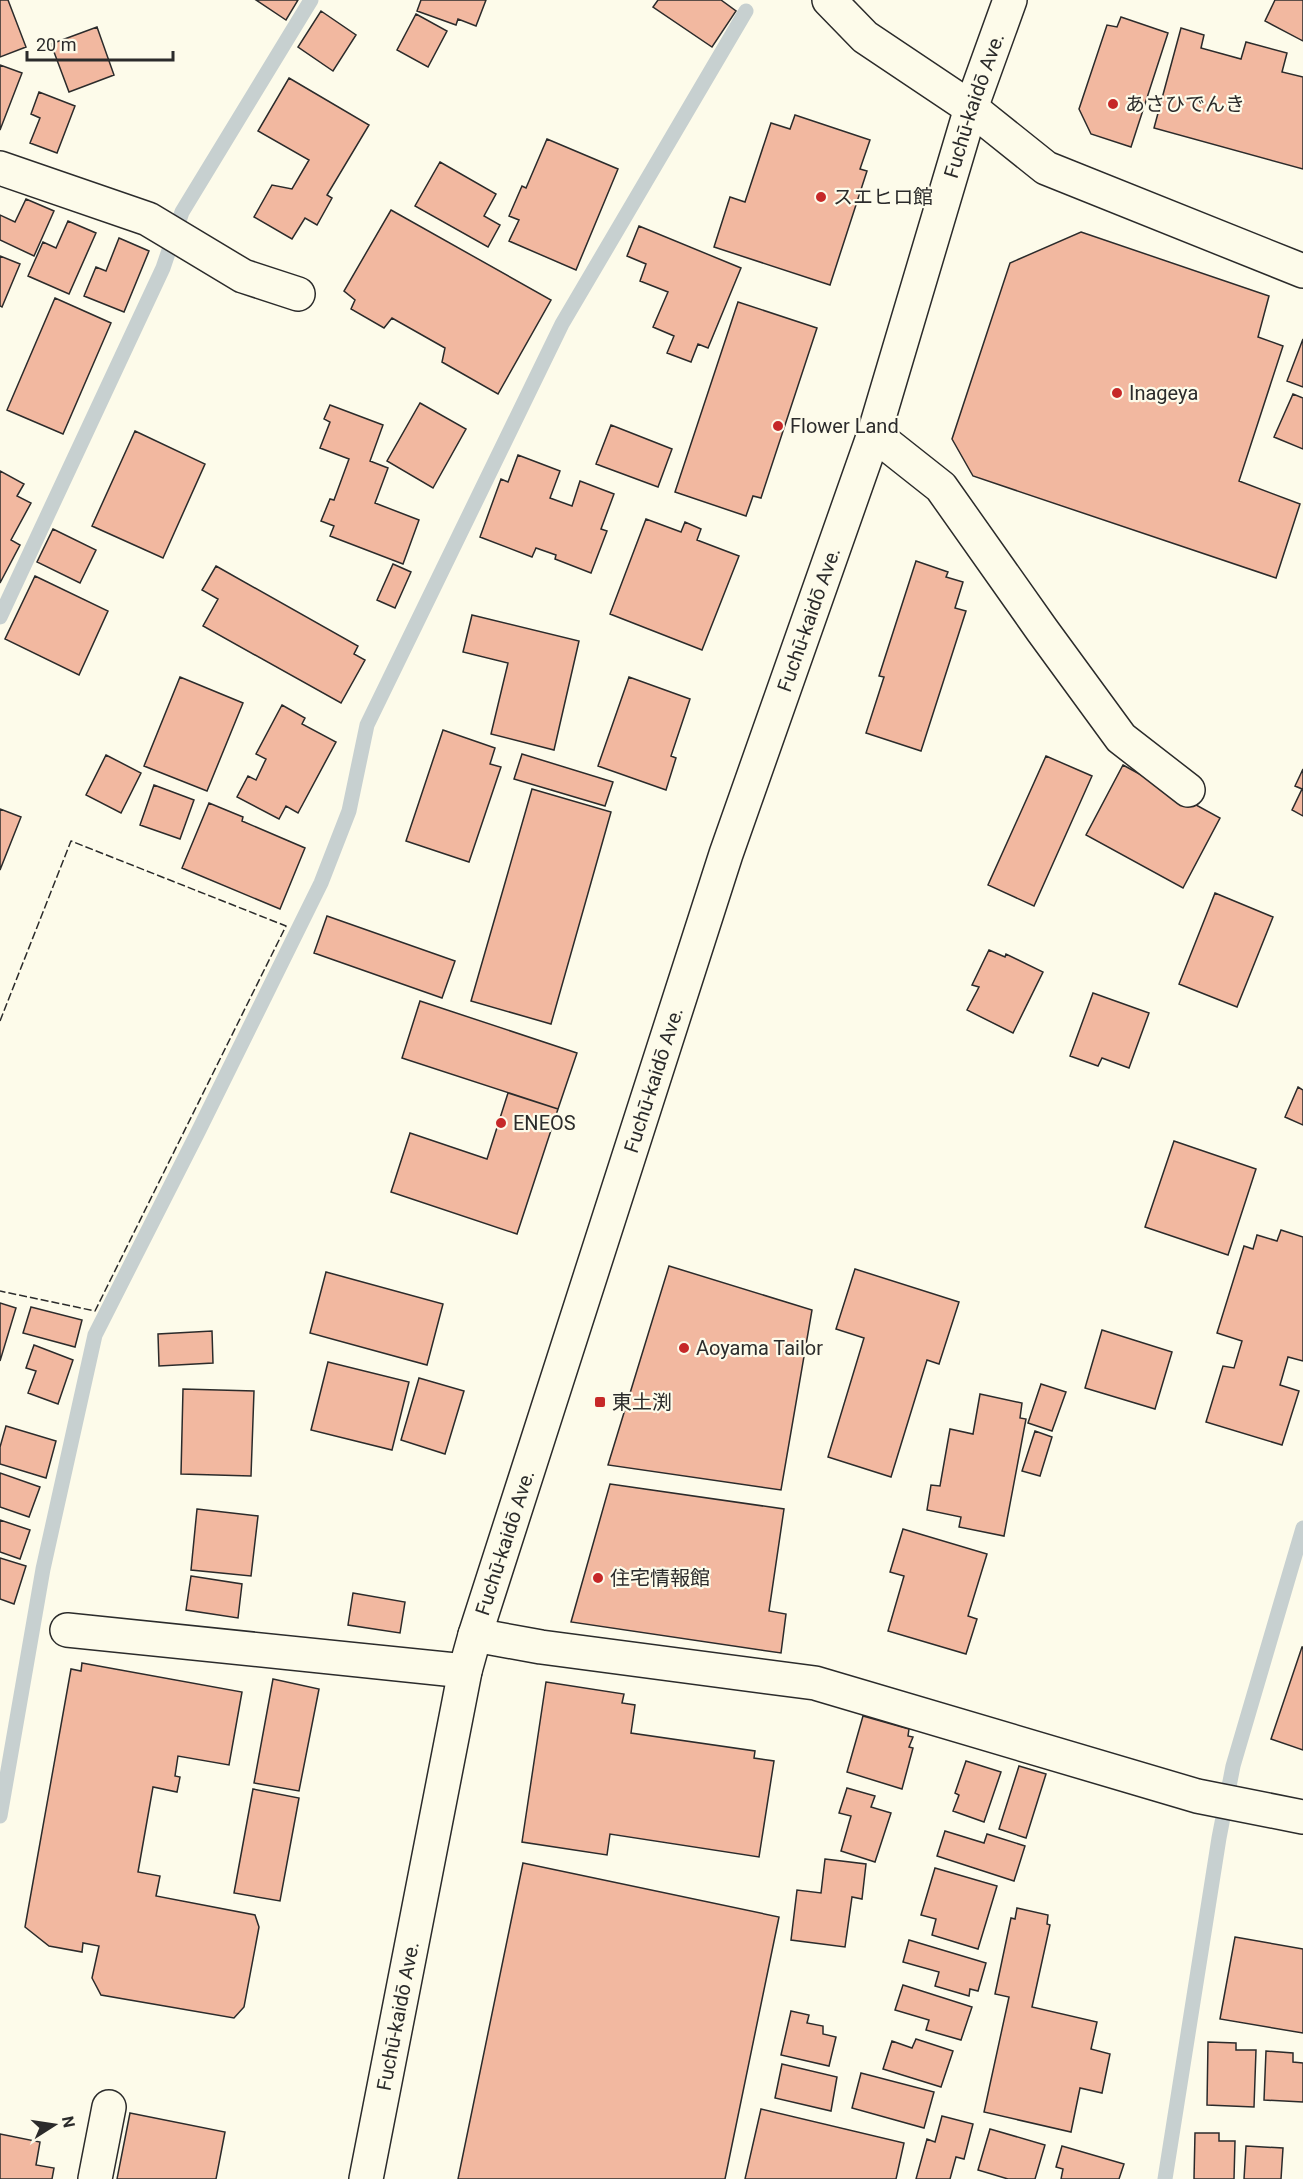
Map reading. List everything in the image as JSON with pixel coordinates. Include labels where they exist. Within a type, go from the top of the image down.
[{"type":"street","points":[[829,0],[865,37],[971,108],[1046,168],[1303,271]]},
{"type":"street","name":"Fuchū-kaidō Ave.","points":[[366,2179],[465,1671],[475,1635],[722,864],[874,434],[971,108],[1010,0]]},
{"type":"street","points":[[0,168],[148,219],[243,276],[298,294]]},
{"type":"street","points":[[874,434],[941,487],[1121,738],[1188,790]]},
{"type":"street","points":[[67,1630],[465,1671]]},
{"type":"street","points":[[475,1635],[541,1647],[815,1683],[1197,1796],[1303,1817]]},
{"type":"street","points":[[95,2179],[109,2107]]},
{"type":"building","points":[[0,0],[8,0],[26,47],[0,57]]},
{"type":"building","points":[[256,0],[298,0],[286,20]]},
{"type":"building","points":[[421,0],[486,0],[476,26],[458,19],[456,25],[417,11]]},
{"type":"building","points":[[658,0],[721,0],[736,11],[712,47],[653,7]]},
{"type":"building","points":[[1275,0],[1303,0],[1303,41],[1265,21]]},
{"type":"building","points":[[321,11],[356,35],[333,71],[298,47]]},
{"type":"building","points":[[416,14],[447,31],[428,67],[397,50]]},
{"type":"building","points":[[1121,17],[1168,33],[1131,147],[1091,134],[1079,109],[1107,25],[1117,27]]},
{"type":"building","points":[[97,27],[114,75],[69,92],[51,44]]},
{"type":"building","points":[[1181,28],[1204,35],[1201,48],[1241,59],[1246,42],[1287,53],[1282,72],[1303,77],[1303,169],[1154,128]]},
{"type":"building","points":[[0,65],[22,73],[0,130]]},
{"type":"building","points":[[289,78],[369,125],[327,195],[332,198],[317,225],[305,218],[292,239],[254,217],[272,185],[292,189],[309,160],[258,131]]},
{"type":"building","points":[[39,92],[75,106],[57,153],[30,143],[40,118],[31,114]]},
{"type":"building","points":[[795,115],[870,140],[860,169],[867,171],[830,285],[714,247],[730,197],[745,202],[771,123],[790,129]]},
{"type":"building","points":[[547,139],[618,169],[576,270],[509,241],[519,220],[509,216],[522,186],[526,188]]},
{"type":"building","points":[[440,162],[496,194],[484,216],[500,225],[488,247],[415,206]]},
{"type":"building","points":[[26,199],[54,211],[34,256],[0,240],[0,215],[15,222]]},
{"type":"building","points":[[391,210],[551,300],[498,394],[442,362],[445,348],[392,318],[384,328],[351,309],[355,300],[344,291]]},
{"type":"building","points":[[68,221],[96,233],[69,294],[28,276],[43,242],[56,248]]},
{"type":"building","points":[[639,226],[741,268],[708,348],[698,344],[691,362],[667,353],[674,336],[653,327],[668,292],[640,281],[646,264],[627,256]]},
{"type":"building","name":"Inageya","points":[[1081,232],[1269,296],[1258,337],[1283,346],[1239,481],[1300,504],[1276,578],[973,476],[952,439],[1010,263]]},
{"type":"building","points":[[119,238],[149,251],[124,312],[84,296],[96,267],[106,271]]},
{"type":"building","points":[[0,256],[20,264],[2,307],[0,306]]},
{"type":"building","points":[[55,298],[111,323],[63,434],[7,410]]},
{"type":"building","points":[[738,302],[817,328],[761,498],[753,496],[746,516],[675,492]]},
{"type":"building","points":[[1303,339],[1303,387],[1287,381]]},
{"type":"building","points":[[1293,394],[1303,398],[1303,449],[1274,437]]},
{"type":"building","points":[[420,403],[466,429],[433,488],[387,461]]},
{"type":"building","points":[[330,405],[383,425],[370,461],[388,468],[375,503],[419,520],[403,564],[330,536],[334,526],[321,521],[330,499],[334,500],[349,459],[320,448],[330,422],[324,419]]},
{"type":"building","points":[[611,425],[672,449],[658,487],[596,464]]},
{"type":"building","points":[[135,431],[205,464],[163,558],[92,526]]},
{"type":"building","points":[[518,455],[560,471],[550,498],[572,506],[580,481],[614,494],[601,529],[607,531],[591,573],[555,559],[556,555],[536,548],[532,557],[480,537],[501,479],[508,482]]},
{"type":"building","points":[[0,471],[24,484],[17,496],[31,503],[11,540],[20,545],[0,583]]},
{"type":"building","points":[[646,519],[681,532],[685,522],[701,529],[697,540],[739,556],[702,650],[610,614]]},
{"type":"building","points":[[53,529],[96,550],[80,583],[37,562]]},
{"type":"building","points":[[916,561],[948,572],[946,577],[963,582],[955,608],[966,611],[921,751],[866,733],[884,677],[879,676]]},
{"type":"building","points":[[393,564],[411,572],[395,608],[377,600]]},
{"type":"building","points":[[216,566],[358,646],[354,654],[365,660],[341,703],[203,626],[218,599],[202,590]]},
{"type":"building","points":[[35,576],[108,611],[79,675],[5,639]]},
{"type":"building","points":[[472,615],[579,641],[554,750],[491,734],[508,663],[463,652]]},
{"type":"building","points":[[180,677],[243,703],[207,791],[144,766]]},
{"type":"building","points":[[629,677],[690,699],[671,756],[676,758],[666,790],[598,766]]},
{"type":"building","points":[[282,705],[305,718],[302,724],[336,742],[298,813],[286,806],[279,819],[237,797],[248,776],[256,780],[266,759],[256,754]]},
{"type":"building","points":[[443,730],[495,748],[490,764],[501,767],[469,862],[406,841]]},
{"type":"building","points":[[522,754],[613,782],[605,806],[514,779]]},
{"type":"building","points":[[106,755],[141,773],[121,813],[86,795]]},
{"type":"building","points":[[1046,756],[1092,776],[1034,906],[988,885]]},
{"type":"building","points":[[1123,765],[1220,818],[1183,888],[1086,835]]},
{"type":"building","points":[[1303,769],[1303,816],[1292,810],[1302,789],[1295,786]]},
{"type":"building","points":[[154,785],[194,800],[180,839],[140,825]]},
{"type":"building","points":[[532,789],[611,812],[551,1024],[471,1001]]},
{"type":"building","points":[[209,803],[243,817],[242,821],[305,848],[280,909],[182,868]]},
{"type":"building","points":[[0,809],[21,817],[0,870]]},
{"type":"building","points":[[1215,893],[1273,917],[1237,1007],[1179,984]]},
{"type":"building","points":[[327,916],[455,961],[442,998],[314,953]]},
{"type":"building","points":[[989,950],[1005,957],[1006,954],[1043,972],[1013,1033],[967,1010],[979,987],[972,985]]},
{"type":"building","points":[[1093,993],[1149,1013],[1129,1068],[1102,1058],[1098,1066],[1070,1056]]},
{"type":"building","points":[[420,1001],[577,1053],[558,1109],[402,1058]]},
{"type":"building","points":[[1298,1087],[1303,1090],[1303,1125],[1285,1117]]},
{"type":"building","points":[[508,1093],[558,1109],[517,1234],[391,1192],[410,1133],[487,1159]]},
{"type":"building","points":[[1174,1141],[1256,1169],[1228,1255],[1145,1227]]},
{"type":"building","points":[[1281,1230],[1303,1237],[1303,1361],[1288,1357],[1280,1385],[1299,1391],[1282,1445],[1206,1422],[1223,1366],[1234,1368],[1242,1341],[1217,1333],[1244,1246],[1253,1249],[1257,1235],[1277,1241]]},
{"type":"building","points":[[669,1266],[812,1310],[781,1490],[608,1465]]},
{"type":"building","points":[[855,1269],[959,1302],[939,1364],[927,1360],[891,1477],[828,1457],[864,1338],[836,1329]]},
{"type":"building","points":[[326,1272],[443,1304],[427,1365],[310,1333]]},
{"type":"building","points":[[0,1303],[16,1308],[0,1361]]},
{"type":"building","points":[[31,1307],[82,1320],[75,1347],[23,1333]]},
{"type":"building","points":[[1102,1330],[1172,1352],[1155,1409],[1085,1388]]},
{"type":"building","points":[[212,1331],[213,1363],[159,1366],[158,1334]]},
{"type":"building","points":[[34,1345],[73,1360],[58,1404],[28,1393],[36,1371],[26,1368]]},
{"type":"building","points":[[328,1362],[409,1382],[392,1450],[311,1430]]},
{"type":"building","points":[[419,1378],[464,1391],[445,1454],[401,1440]]},
{"type":"building","points":[[1041,1384],[1066,1392],[1052,1431],[1028,1423]]},
{"type":"building","points":[[183,1389],[254,1391],[251,1476],[181,1474]]},
{"type":"building","points":[[980,1394],[1022,1403],[1020,1418],[1026,1419],[1004,1536],[959,1527],[961,1517],[927,1510],[931,1485],[940,1486],[950,1429],[973,1434]]},
{"type":"building","points":[[6,1426],[56,1441],[46,1478],[0,1464],[0,1447]]},
{"type":"building","points":[[1035,1431],[1052,1437],[1040,1476],[1022,1471]]},
{"type":"building","points":[[0,1473],[40,1487],[29,1517],[0,1507]]},
{"type":"building","points":[[610,1484],[784,1509],[769,1611],[786,1614],[781,1653],[571,1622]]},
{"type":"building","points":[[197,1509],[258,1516],[251,1576],[191,1570]]},
{"type":"building","points":[[0,1520],[30,1530],[20,1559],[0,1552]]},
{"type":"building","points":[[903,1529],[987,1554],[968,1616],[977,1619],[966,1654],[888,1631],[904,1576],[890,1572]]},
{"type":"building","points":[[0,1558],[26,1566],[14,1604],[0,1599]]},
{"type":"building","points":[[191,1576],[242,1584],[238,1618],[186,1610]]},
{"type":"building","points":[[353,1593],[405,1602],[400,1633],[348,1625]]},
{"type":"building","points":[[1303,1647],[1303,1750],[1271,1739]]},
{"type":"building","points":[[82,1663],[242,1692],[229,1765],[178,1756],[175,1776],[180,1777],[177,1792],[153,1787],[138,1872],[160,1876],[156,1896],[255,1915],[259,1927],[244,2007],[234,2018],[101,1995],[92,1978],[99,1946],[83,1943],[82,1952],[49,1946],[25,1927],[71,1669],[81,1671]]},
{"type":"building","points":[[273,1679],[319,1689],[299,1791],[254,1783]]},
{"type":"building","points":[[546,1682],[624,1694],[622,1703],[635,1705],[631,1733],[755,1751],[754,1758],[774,1761],[759,1857],[610,1834],[607,1855],[522,1842]]},
{"type":"building","points":[[863,1716],[909,1729],[908,1736],[913,1737],[909,1747],[913,1748],[902,1789],[847,1772]]},
{"type":"building","points":[[966,1761],[1001,1772],[984,1822],[953,1811],[959,1795],[955,1793]]},
{"type":"building","points":[[1019,1766],[1046,1774],[1026,1838],[999,1829]]},
{"type":"building","points":[[847,1788],[875,1796],[871,1807],[891,1813],[875,1862],[841,1851],[851,1816],[839,1813]]},
{"type":"building","points":[[253,1789],[299,1798],[280,1901],[234,1893]]},
{"type":"building","points":[[945,1831],[984,1843],[987,1834],[1025,1846],[1014,1881],[937,1856]]},
{"type":"building","points":[[825,1859],[866,1864],[862,1899],[852,1897],[845,1947],[791,1940],[797,1890],[821,1893]]},
{"type":"building","points":[[523,1863],[779,1917],[725,2179],[458,2179]]},
{"type":"building","points":[[935,1868],[997,1886],[978,1949],[932,1935],[936,1919],[921,1915]]},
{"type":"building","points":[[1017,1908],[1048,1915],[1047,1924],[1050,1925],[1032,2007],[1097,2022],[1091,2049],[1110,2054],[1102,2093],[1080,2088],[1071,2132],[984,2112],[1009,1997],[995,1994],[1011,1918],[1015,1919]]},
{"type":"building","points":[[1235,1937],[1303,1949],[1303,2033],[1220,2019]]},
{"type":"building","points":[[909,1940],[986,1963],[978,1991],[970,1989],[969,1996],[935,1986],[939,1972],[903,1962]]},
{"type":"building","points":[[903,1985],[972,2007],[961,2040],[926,2030],[929,2020],[895,2010]]},
{"type":"building","points":[[791,2011],[809,2015],[807,2023],[823,2026],[823,2034],[836,2037],[829,2066],[781,2055]]},
{"type":"building","points":[[916,2039],[953,2051],[941,2087],[883,2069],[892,2041],[912,2048]]},
{"type":"building","points":[[1208,2042],[1236,2043],[1236,2050],[1256,2050],[1254,2107],[1207,2105]]},
{"type":"building","points":[[1266,2051],[1293,2053],[1293,2062],[1303,2063],[1303,2102],[1264,2100]]},
{"type":"building","points":[[782,2064],[837,2077],[831,2111],[775,2098]]},
{"type":"building","points":[[861,2073],[934,2092],[924,2128],[852,2108]]},
{"type":"building","points":[[761,2109],[904,2143],[896,2179],[745,2179]]},
{"type":"building","points":[[130,2113],[225,2132],[216,2179],[117,2179]]},
{"type":"building","points":[[942,2116],[973,2124],[964,2159],[956,2157],[950,2179],[916,2179],[927,2139],[935,2142]]},
{"type":"building","points":[[990,2129],[1045,2145],[1035,2179],[1008,2179],[978,2170]]},
{"type":"building","points":[[1195,2133],[1219,2133],[1219,2141],[1235,2141],[1234,2179],[1194,2179]]},
{"type":"building","points":[[0,2134],[40,2142],[36,2165],[54,2168],[52,2179],[0,2179]]},
{"type":"building","points":[[1062,2146],[1124,2164],[1119,2179],[1061,2179],[1063,2169],[1056,2167]]},
{"type":"building","points":[[1246,2146],[1283,2148],[1281,2179],[1244,2179]]},
{"type":"waterway","points":[[0,617],[163,268],[182,212],[311,0]]},
{"type":"waterway","points":[[0,1816],[43,1569],[95,1335],[321,883],[349,811],[367,725],[562,324],[746,11]]},
{"type":"waterway","points":[[1165,2179],[1219,1838],[1233,1766],[1303,1528]]},
{"type":"fence","points":[[0,1021],[71,841],[286,926],[95,1311],[0,1291]]},
{"type":"place","name":"あさひでんき","points":[[1113,104]]},
{"type":"place","name":"スエヒロ館","points":[[821,197]]},
{"type":"place","name":"Inageya","points":[[1117,393]]},
{"type":"place","name":"Flower Land","points":[[778,426]]},
{"type":"place","name":"ENEOS","points":[[501,1123]]},
{"type":"place","name":"Aoyama Tailor","points":[[684,1348]]},
{"type":"place","name":"東土渕","points":[[600,1402]]},
{"type":"place","name":"住宅情報館","points":[[598,1578]]}]
